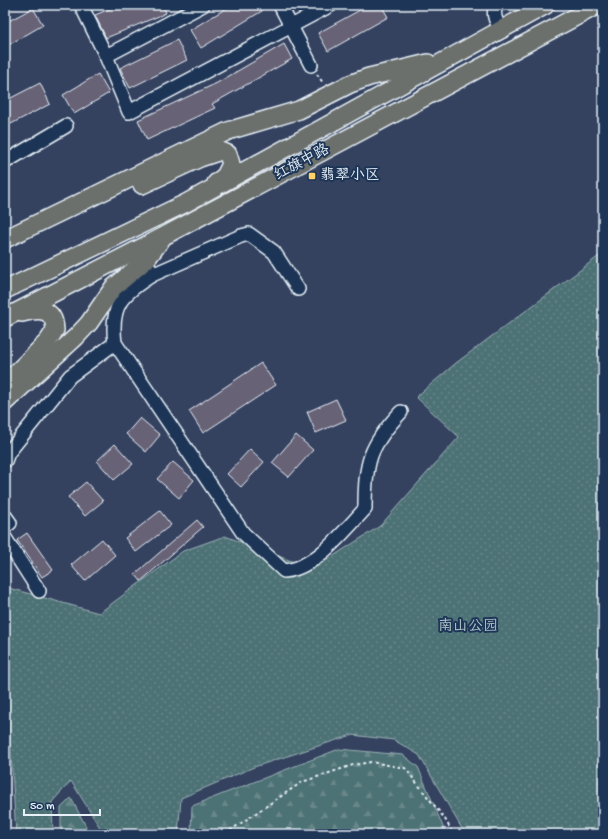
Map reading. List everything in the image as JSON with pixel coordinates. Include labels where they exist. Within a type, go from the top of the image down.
[{"type":"main road","name":"红旗中路","points":[[10,287],[186,203],[546,5]]},
{"type":"main road","name":"红旗中路","points":[[10,315],[164,236],[598,5]]},
{"type":"main road","points":[[5,239],[228,131],[299,110],[350,84],[369,77],[450,58]]},
{"type":"main road","points":[[5,252],[200,158],[221,151],[226,152],[231,160],[225,176],[186,203]]},
{"type":"main road","points":[[5,402],[76,338],[89,323],[114,288],[149,267],[164,236]]},
{"type":"main road","points":[[5,384],[48,341],[54,330],[52,318],[42,310],[10,315]]},
{"type":"street","points":[[106,56],[203,5]]},
{"type":"street","points":[[280,5],[311,65]]},
{"type":"street","points":[[83,6],[129,112],[331,5]]},
{"type":"street","points":[[496,5],[494,11],[496,21],[502,30]]},
{"type":"street","points":[[5,162],[66,126]]},
{"type":"street","points":[[298,289],[274,252],[249,234],[149,267],[119,300],[116,307],[116,343],[243,533],[284,571],[294,570],[321,555],[366,509],[365,483],[372,449],[387,427],[402,412]]},
{"type":"street","points":[[5,461],[8,453],[60,387],[80,368],[116,343]]},
{"type":"street","points":[[5,516],[10,523],[5,527]]},
{"type":"street","points":[[5,538],[39,591]]},
{"type":"path","points":[[225,834],[302,782],[353,765],[371,762],[405,768],[445,819],[453,834]]},
{"type":"green space","name":"南山公园","points":[[603,253],[603,834],[465,834],[419,755],[394,740],[352,735],[254,767],[181,798],[178,834],[104,834],[71,781],[52,802],[53,834],[16,834],[5,659],[5,587],[99,613],[183,551],[225,536],[313,569],[380,526],[459,437],[416,397],[456,363]]},
{"type":"green space","points":[[339,749],[403,755],[418,767],[446,834],[191,834],[192,806]]},
{"type":"green space","points":[[71,798],[90,834],[61,834],[61,808]]},
{"type":"building","points":[[119,5],[163,5],[166,13],[106,38],[95,15]]},
{"type":"building","points":[[232,5],[259,5],[262,11],[201,48],[190,30]]},
{"type":"building","points":[[369,5],[381,5],[388,17],[328,51],[318,33]]},
{"type":"building","points":[[33,8],[43,25],[5,47],[5,23]]},
{"type":"building","points":[[177,40],[187,60],[130,88],[120,68]]},
{"type":"building","points":[[284,44],[292,59],[212,104],[215,108],[147,140],[138,120],[217,83]]},
{"type":"building","points":[[98,74],[109,93],[74,114],[63,95]]},
{"type":"building","points":[[40,83],[50,104],[5,127],[5,101]]},
{"type":"building","points":[[261,363],[276,385],[203,433],[189,411]]},
{"type":"building","points":[[336,399],[346,420],[316,433],[307,412]]},
{"type":"building","points":[[140,418],[160,435],[146,452],[126,434]]},
{"type":"building","points":[[296,435],[313,450],[289,477],[272,463]]},
{"type":"building","points":[[115,444],[133,464],[114,480],[97,461]]},
{"type":"building","points":[[250,449],[264,462],[241,487],[227,474]]},
{"type":"building","points":[[173,462],[194,480],[179,498],[157,479]]},
{"type":"building","points":[[86,482],[103,501],[85,516],[68,497]]},
{"type":"building","points":[[160,511],[171,525],[136,552],[125,538]]},
{"type":"building","points":[[197,520],[203,527],[141,581],[135,574]]},
{"type":"building","points":[[27,533],[53,570],[42,577],[17,540]]},
{"type":"building","points":[[102,539],[115,555],[85,581],[71,565]]},
{"type":"place","name":"翡翠小区","points":[[312,176]]}]
